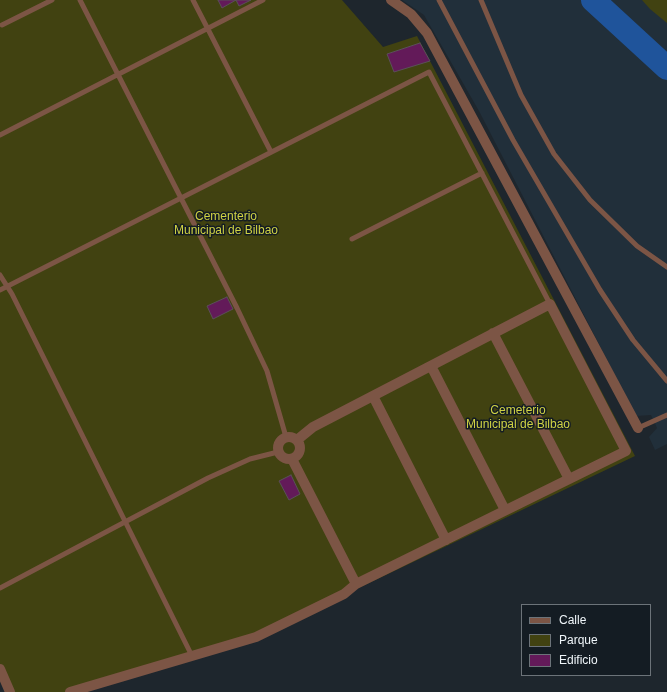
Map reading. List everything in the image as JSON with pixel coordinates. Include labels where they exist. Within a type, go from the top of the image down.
[{"type":"street","points":[[391,0],[411,14],[427,33],[638,428]]},
{"type":"street","points":[[70,692],[256,637],[344,594],[356,584],[626,451],[550,304],[313,427],[297,440]]},
{"type":"street","points":[[493,333],[569,479]]},
{"type":"street","points":[[431,366],[505,510]]},
{"type":"street","points":[[373,396],[446,540]]},
{"type":"street","points":[[286,437],[297,440],[300,445],[300,451],[297,456],[286,460],[281,457],[278,452],[280,440],[286,437]]},
{"type":"street","points":[[292,459],[356,584]]},
{"type":"street","points":[[0,670],[10,692]]},
{"type":"lane","points":[[2,25],[52,0]]},
{"type":"lane","points":[[80,0],[180,199],[237,308],[267,371],[286,437]]},
{"type":"lane","points":[[193,0],[271,152]]},
{"type":"lane","points":[[0,135],[262,0]]},
{"type":"lane","points":[[439,0],[513,140],[588,269],[633,340],[667,381]]},
{"type":"lane","points":[[482,0],[521,95],[554,154],[590,200],[637,246],[667,267]]},
{"type":"lane","points":[[0,290],[429,72],[550,304]]},
{"type":"lane","points":[[352,239],[482,173]]},
{"type":"lane","points":[[0,275],[6,287],[12,294],[127,522],[192,656]]},
{"type":"lane","points":[[638,428],[667,415]]},
{"type":"lane","points":[[0,588],[208,478],[250,459],[278,452]]},
{"type":"shaded area","points":[[402,0],[667,0],[667,444],[655,450],[649,437],[657,428],[651,415],[636,416],[479,111],[424,15]]},
{"type":"green space","name":"Cementerio Municipal de Bilbao","points":[[0,0],[342,0],[383,47],[417,36],[635,456],[256,637],[69,692],[10,692],[0,670]]},
{"type":"green space","points":[[642,0],[667,0],[667,23],[650,9]]},
{"type":"building","points":[[218,0],[236,0],[222,8]]},
{"type":"building","points":[[236,0],[251,0],[239,6]]},
{"type":"building","points":[[420,43],[430,61],[394,72],[387,54]]},
{"type":"building","points":[[227,297],[233,309],[213,319],[207,306]]},
{"type":"building","points":[[291,475],[300,494],[289,500],[279,481]]},
{"type":"waterway","points":[[593,0],[667,68]]},
{"type":"park label","name":"Cemeterio Municipal de Bilbao","points":[[518,418]]}]
